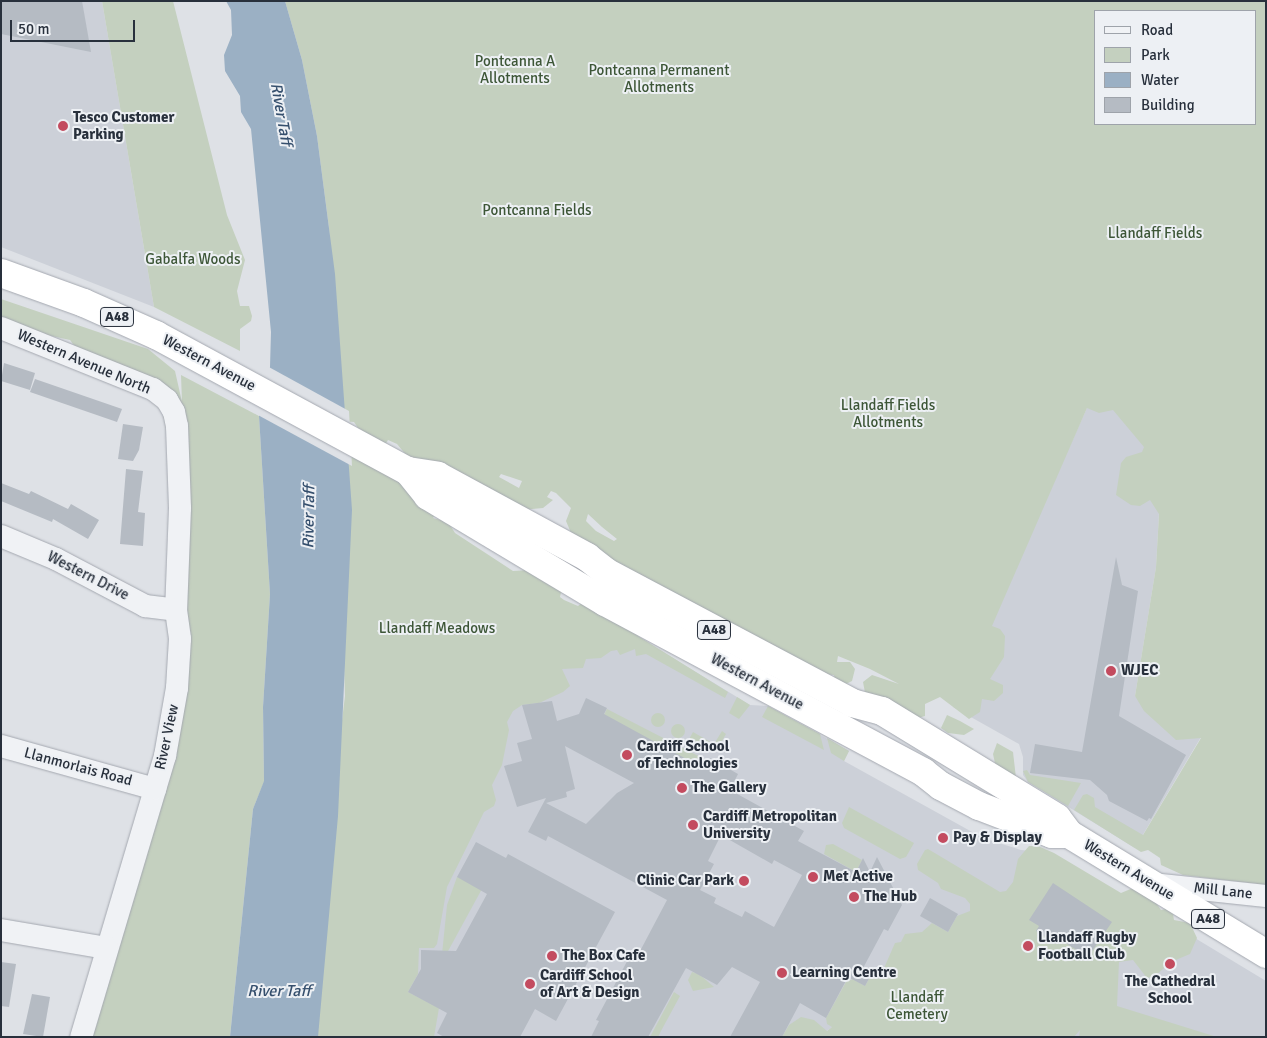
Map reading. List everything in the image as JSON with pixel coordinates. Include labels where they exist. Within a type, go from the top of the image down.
[{"type":"highway","name":"Western Avenue","points":[[1,273],[119,318],[228,373],[359,443],[408,471],[428,496],[524,556],[924,772],[941,786],[1002,816],[1052,834],[1069,834],[1266,954]]},
{"type":"street","name":"Western Avenue North","points":[[1,328],[152,389],[166,400],[174,412],[177,426]]},
{"type":"street","name":"River View","points":[[81,1037],[106,948],[165,756],[177,688],[180,638],[176,610],[180,508],[177,426]]},
{"type":"street","name":"Western Drive","points":[[1,536],[56,559],[145,606],[176,610]]},
{"type":"street","name":"Llanmorlais Road","points":[[1,746],[155,789]]},
{"type":"street","name":"Mill Lane","points":[[1150,884],[1266,896]]},
{"type":"street","points":[[1,930],[106,948]]},
{"type":"shaded area","name":"Tesco Customer Parking","points":[[1,1],[102,1],[154,307],[1,247]]},
{"type":"shaded area","points":[[1112,352],[1165,404],[1156,567],[1135,696],[1201,737],[1135,848],[1028,782],[1023,775],[1023,757],[1019,744],[953,707]]},
{"type":"shaded area","name":"Cardiff Metropolitan University","points":[[632,633],[750,705],[768,706],[849,751],[844,761],[983,838],[1021,850],[1054,853],[1012,922],[916,969],[818,1037],[376,1037],[508,683]]},
{"type":"shaded area","name":"The Cathedral School","points":[[1137,903],[1266,981],[1266,1037],[1060,1037]]},
{"type":"green space","name":"Gabalfa Woods","points":[[102,1],[173,1],[227,215],[245,260],[237,291],[240,306],[249,306],[252,316],[251,321],[240,329],[240,351],[154,307]]},
{"type":"green space","points":[[285,1],[1266,1],[1266,885],[1183,875],[1161,865],[1160,858],[1148,850],[1141,852],[1074,810],[1083,795],[1087,794],[1094,798],[1095,807],[1143,835],[1201,738],[1176,740],[1144,711],[1135,696],[1156,567],[1159,514],[1150,500],[1140,506],[1131,505],[1116,495],[1121,463],[1126,457],[1142,452],[1144,447],[1113,410],[1099,413],[1087,408],[992,626],[1000,629],[1005,636],[1004,657],[990,679],[1003,685],[1003,693],[994,701],[982,699],[980,712],[969,719],[940,697],[925,704],[925,716],[918,718],[866,698],[863,682],[872,675],[899,684],[870,669],[838,656],[837,662],[850,662],[855,669],[852,681],[846,684],[835,680],[834,675],[822,674],[698,617],[571,533],[566,521],[571,508],[556,493],[551,491],[547,497],[553,500],[543,508],[521,510],[407,456],[397,444],[388,440],[385,445],[362,434],[354,422],[342,421],[329,228],[317,136],[302,60]],"holes":[[[501,474],[522,481],[519,488],[499,477]],[[588,514],[602,527],[617,539],[614,541],[596,531],[586,521]]]},
{"type":"green space","points":[[1,299],[148,349],[175,371],[182,402],[181,375],[259,416],[270,594],[263,707],[264,782],[253,809],[230,1037],[91,1037],[191,635],[186,613],[186,514],[160,402],[76,348],[70,340],[1,325]]},
{"type":"green space","name":"Llandaff Meadows","points":[[351,456],[392,472],[439,508],[433,518],[448,522],[455,533],[513,571],[530,570],[562,588],[560,597],[564,600],[578,606],[583,602],[636,628],[638,636],[728,692],[725,698],[646,654],[636,656],[635,649],[620,655],[617,650],[611,651],[601,658],[586,659],[583,668],[562,669],[570,686],[563,692],[539,703],[522,705],[513,711],[507,722],[509,730],[502,765],[492,785],[496,800],[494,806],[484,812],[447,887],[437,944],[434,948],[419,948],[418,974],[408,992],[439,1008],[434,1037],[303,1037],[345,696],[339,497]]},
{"type":"green space","points":[[737,697],[750,705],[739,719],[729,713]]},
{"type":"green space","points":[[768,706],[820,734],[824,750],[762,717]]},
{"type":"green space","points":[[607,709],[708,761],[705,767],[600,722]]},
{"type":"green space","points":[[655,713],[661,713],[665,720],[661,727],[655,727],[651,723],[651,717]]},
{"type":"green space","points":[[947,715],[974,729],[964,735],[948,733],[941,728]]},
{"type":"green space","points":[[675,724],[681,724],[685,731],[681,738],[675,738],[671,734],[671,728]]},
{"type":"green space","points":[[722,731],[726,734],[719,746],[701,751],[687,743],[693,732],[714,744]]},
{"type":"green space","points":[[827,738],[849,751],[844,761],[831,753]]},
{"type":"green space","points":[[997,743],[1013,752],[1016,778],[996,768],[993,754]]},
{"type":"green space","points":[[1027,770],[1030,775],[1081,783],[1068,806],[1028,782],[1023,771]]},
{"type":"green space","points":[[849,807],[914,843],[906,857],[900,859],[844,828],[842,823]]},
{"type":"green space","points":[[833,844],[862,860],[856,872],[824,854],[826,845]]},
{"type":"green space","name":"Llandaff Cemetery","points":[[1029,846],[1038,846],[1054,853],[1121,893],[1133,888],[1150,894],[1161,910],[1166,909],[1173,914],[1174,920],[1190,923],[1197,938],[1190,954],[1171,962],[1155,976],[1147,978],[1133,960],[1119,962],[1117,1006],[1217,1037],[1079,1037],[1080,1030],[1074,1037],[782,1037],[789,1025],[801,1017],[814,1020],[827,1031],[832,1027],[827,1024],[826,1018],[846,982],[853,979],[865,986],[871,975],[884,968],[895,943],[901,942],[905,934],[922,932],[932,923],[948,932],[957,916],[970,911],[970,904],[965,898],[941,889],[938,883],[918,870],[917,864],[925,850],[928,849],[1000,892],[1006,891],[1013,882],[1018,859]]},
{"type":"green space","points":[[457,877],[483,887],[441,964],[447,905]]},
{"type":"green space","points":[[692,972],[699,974],[714,987],[693,991],[688,980]]},
{"type":"green space","points":[[674,992],[680,996],[658,1037],[650,1037]]},
{"type":"water","name":"River Taff","points":[[226,1],[285,1],[302,60],[317,136],[335,274],[352,510],[338,816],[318,1037],[230,1037],[253,809],[264,781],[263,707],[270,594],[259,416],[270,367],[271,332],[251,129],[241,112],[240,96],[225,71],[224,55],[232,35],[231,10]]},
{"type":"pier","points":[[267,366],[349,411],[352,466],[256,414]]},
{"type":"building","points":[[1,1],[82,1],[91,52],[1,34]]},
{"type":"building","points":[[4,363],[35,373],[30,390],[1,381]]},
{"type":"building","points":[[35,379],[122,409],[117,422],[30,392]]},
{"type":"building","points":[[123,424],[143,427],[139,450],[133,461],[118,459]]},
{"type":"building","points":[[126,469],[143,471],[138,512],[145,513],[143,546],[120,544]]},
{"type":"building","points":[[1,483],[29,494],[31,491],[68,509],[71,504],[99,520],[88,539],[53,519],[52,522],[1,501]]},
{"type":"building","name":"WJEC","points":[[1116,557],[1122,585],[1138,591],[1119,716],[1186,755],[1151,819],[1149,818],[1147,821],[1109,801],[1107,795],[1090,780],[1030,773],[1035,744],[1082,752]]},
{"type":"building","points":[[586,698],[607,708],[604,714],[690,761],[704,767],[710,758],[738,774],[730,790],[804,831],[798,841],[856,872],[863,858],[870,872],[877,857],[902,905],[888,931],[884,929],[862,970],[871,975],[865,986],[848,977],[826,1018],[800,1003],[782,1037],[730,1037],[760,982],[732,967],[717,985],[686,968],[648,1037],[591,1037],[599,1021],[596,1020],[633,950],[639,953],[667,900],[548,836],[546,841],[528,832],[546,798],[517,807],[504,766],[522,761],[517,743],[532,739],[522,705],[552,701],[557,721],[579,714]],"holes":[[[565,746],[634,783],[617,793],[586,824],[546,803],[567,797],[566,792],[575,789]],[[721,835],[772,864],[774,860],[802,875],[774,927],[745,911],[742,917],[714,903],[716,898],[700,890],[714,864],[708,861]]]},
{"type":"building","points":[[476,842],[506,858],[508,854],[615,912],[556,1021],[535,1009],[520,1037],[444,1037],[437,1033],[447,1013],[408,992],[421,969],[421,950],[456,951],[487,894],[457,877]]},
{"type":"building","points":[[1053,883],[1112,922],[1088,957],[1059,939],[1056,944],[1036,931],[1039,926],[1029,920]]},
{"type":"building","points":[[930,898],[958,914],[948,932],[920,916]]},
{"type":"building","points":[[1,962],[16,964],[9,1007],[1,1006]]},
{"type":"building","points":[[32,994],[50,997],[43,1037],[23,1034]]},
{"type":"place","name":"Tesco Customer Parking","points":[[63,126]]},
{"type":"place","name":"WJEC","points":[[1111,671]]},
{"type":"place","name":"Cardiff School of Technologies","points":[[627,755]]},
{"type":"place","name":"The Gallery","points":[[682,788]]},
{"type":"place","name":"Cardiff Metropolitan University","points":[[693,825]]},
{"type":"place","name":"Pay & Display","points":[[943,838]]},
{"type":"place","name":"Met Active","points":[[813,877]]},
{"type":"place","name":"Clinic Car Park","points":[[744,881]]},
{"type":"place","name":"The Hub","points":[[854,897]]},
{"type":"place","name":"Llandaff Rugby Football Club","points":[[1028,946]]},
{"type":"place","name":"The Box Cafe","points":[[552,956]]},
{"type":"place","name":"The Cathedral School","points":[[1170,964]]},
{"type":"place","name":"Learning Centre","points":[[782,973]]},
{"type":"place","name":"Cardiff School of Art & Design","points":[[530,984]]},
{"type":"park label","name":"Pontcanna A Allotments","points":[[515,70]]},
{"type":"park label","name":"Pontcanna Permanent Allotments","points":[[659,78]]},
{"type":"park label","name":"Pontcanna Fields","points":[[537,211]]},
{"type":"park label","name":"Llandaff Fields","points":[[1155,234]]},
{"type":"park label","name":"Llandaff Fields Allotments","points":[[888,414]]}]
